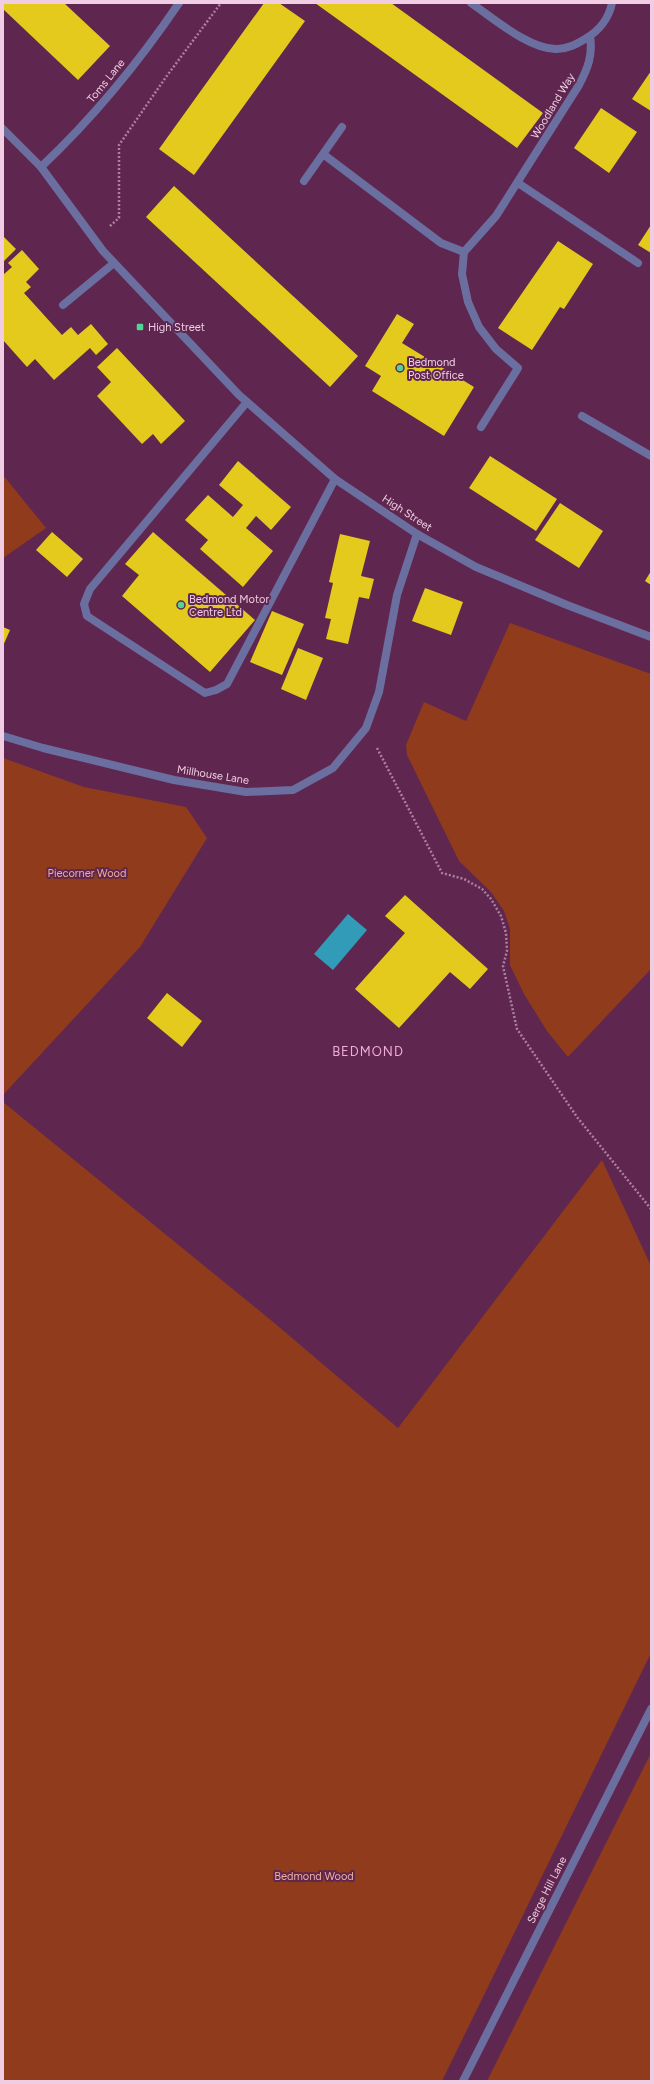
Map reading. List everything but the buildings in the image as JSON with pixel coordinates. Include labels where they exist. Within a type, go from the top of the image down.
[{"type":"street","name":"Toms Lane","points":[[42,167],[74,136],[115,90],[179,3]]},
{"type":"street","points":[[471,3],[516,34],[540,47],[556,49],[571,47],[590,36],[602,25],[610,12],[612,3]]},
{"type":"street","name":"Woodland Way","points":[[464,252],[496,216],[579,85],[589,66],[592,47],[590,36]]},
{"type":"street","points":[[304,181],[342,127]]},
{"type":"street","name":"High Street","points":[[3,128],[42,167],[95,240],[114,263],[247,402],[335,479],[417,534],[476,567],[566,605],[651,636]]},
{"type":"street","points":[[323,154],[441,243],[464,252],[462,274],[468,302],[479,327],[496,349],[518,368],[481,427]]},
{"type":"street","points":[[518,183],[638,263]]},
{"type":"street","points":[[63,305],[114,263]]},
{"type":"street","points":[[247,402],[90,589],[84,604],[87,616],[204,693],[216,690],[227,684],[335,479]]},
{"type":"street","points":[[582,416],[651,456]]},
{"type":"street","name":"Millhouse Lane","points":[[3,736],[43,748],[174,780],[246,792],[293,790],[333,768],[366,728],[379,692],[397,595],[417,534]]},
{"type":"street","name":"Serge Hill Lane","points":[[463,2081],[651,1709]]},
{"type":"path","points":[[95,240],[119,218],[119,145],[166,77],[221,3]]},
{"type":"path","points":[[366,728],[442,873],[464,879],[482,889],[491,899],[501,916],[506,933],[507,951],[504,966],[517,1029],[577,1117],[651,1208]]},
{"type":"green space","points":[[3,475],[46,528],[3,558]]},
{"type":"green space","points":[[510,623],[651,674],[651,969],[568,1057],[547,1031],[524,994],[510,965],[510,929],[504,911],[491,892],[459,861],[407,755],[406,745],[424,702],[466,721]]},
{"type":"green space","name":"Piecorner Wood","points":[[3,758],[84,787],[186,807],[207,838],[140,947],[3,1095]]},
{"type":"green space","name":"Bedmond Wood","points":[[3,1102],[272,1321],[398,1428],[602,1160],[651,1266],[651,1653],[442,2081],[3,2081]]},
{"type":"green space","points":[[651,1753],[651,2081],[487,2081]]},
{"type":"water","points":[[348,914],[367,930],[333,970],[314,954]]},
{"type":"place","name":"High Street","points":[[140,327]]},
{"type":"place","name":"Bedmond Post Office","points":[[400,368]]},
{"type":"place","name":"Bedmond Motor Centre Ltd","points":[[181,605]]},
{"type":"district","name":"BEDMOND","points":[[368,1051]]}]
